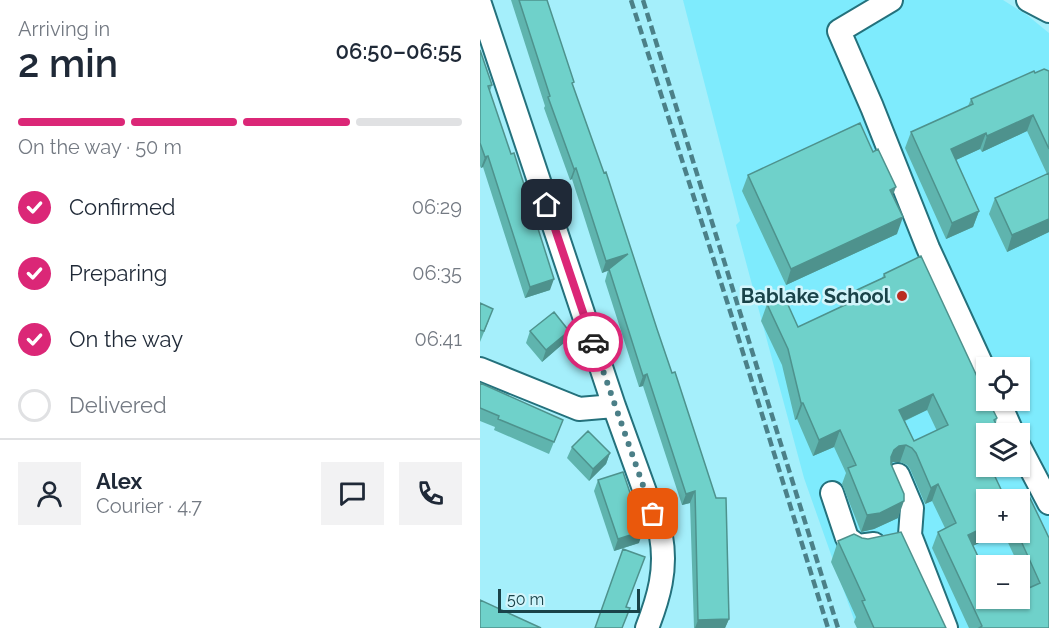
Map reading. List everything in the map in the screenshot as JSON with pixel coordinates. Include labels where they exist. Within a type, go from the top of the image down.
[{"type":"street","points":[[891,0],[839,31],[928,248],[978,357]]},
{"type":"street","points":[[1028,0],[1049,11]]},
{"type":"street","points":[[480,4],[614,406],[661,536],[664,557],[661,581],[647,628]]},
{"type":"street","points":[[480,369],[579,409],[614,406]]},
{"type":"street","points":[[1030,467],[1049,504]]},
{"type":"street","points":[[898,475],[912,508],[910,535],[946,628]]},
{"type":"street","points":[[832,493],[847,538],[858,546],[910,535]]},
{"type":"shaded area","name":"Bablake School","points":[[683,0],[1003,0],[1027,15],[1049,33],[1049,628],[857,628],[804,478],[736,225],[740,221]]},
{"type":"building","points":[[519,0],[547,0],[574,82],[572,83],[604,173],[606,172],[657,329],[672,373],[675,372],[716,498],[726,498],[729,619],[698,620],[695,491],[686,494],[647,374],[643,376],[609,269],[628,254],[606,261],[576,168],[574,169],[548,97],[550,96]]},
{"type":"building","points":[[480,50],[492,85],[488,86],[511,154],[514,153],[554,279],[530,287],[488,156],[485,157],[480,143]]},
{"type":"building","points":[[1044,69],[1049,71],[1049,149],[1033,115],[951,149],[979,211],[952,223],[911,132],[973,104],[971,99],[1034,71],[1035,73]]},
{"type":"building","points":[[860,123],[873,152],[878,149],[896,187],[890,190],[903,217],[791,269],[748,175]]},
{"type":"building","points":[[1049,173],[1049,219],[1012,235],[995,198]]},
{"type":"building","points":[[921,256],[976,374],[976,411],[994,411],[997,418],[994,420],[996,423],[976,423],[976,477],[995,477],[1001,489],[976,489],[976,531],[968,535],[977,555],[976,609],[1030,609],[1030,588],[1040,583],[1030,561],[1030,555],[1027,555],[1022,543],[1030,543],[1030,498],[1049,538],[1049,628],[979,628],[982,626],[938,532],[956,523],[938,484],[931,488],[916,453],[906,445],[899,446],[891,457],[891,464],[904,494],[904,501],[880,513],[867,515],[848,468],[856,465],[840,430],[819,440],[801,403],[788,349],[767,304],[784,296],[798,327],[847,304],[844,296],[885,277],[884,274]],"holes":[[[933,394],[948,425],[914,441],[899,410]]]},
{"type":"building","points":[[480,303],[493,309],[484,331],[480,330]]},
{"type":"building","points":[[554,312],[569,331],[546,350],[530,331]]},
{"type":"building","points":[[480,383],[563,420],[554,442],[498,419],[499,416],[480,408]]},
{"type":"building","points":[[588,431],[610,453],[593,469],[572,447]]},
{"type":"building","points":[[623,472],[643,531],[618,539],[598,480]]},
{"type":"building","points":[[901,532],[946,628],[874,628],[862,601],[865,600],[838,541],[854,534],[868,539]]},
{"type":"building","points":[[623,549],[645,557],[626,607],[630,608],[622,628],[595,628]]},
{"type":"building","points":[[480,600],[541,628],[480,628]]},
{"type":"railway","points":[[631,0],[828,628]]},
{"type":"railway","points":[[643,0],[838,628]]},
{"type":"way so far","points":[[593,342],[653,514]]},
{"type":"place","name":"Bablake School","points":[[902,296]]},
{"type":"route","points":[[547,205],[593,342]]}]
